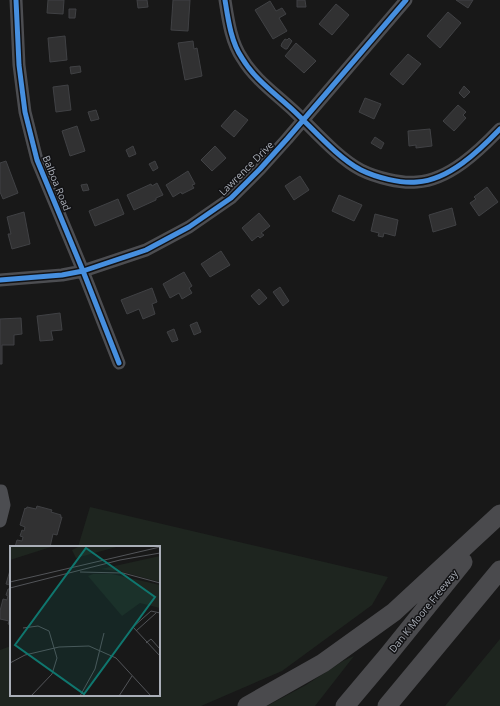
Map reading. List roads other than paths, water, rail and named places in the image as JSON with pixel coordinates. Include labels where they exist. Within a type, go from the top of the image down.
[{"type":"highway","points":[[247,706],[324,663],[394,612],[500,515]]},
{"type":"highway","name":"Dan K Moore Freeway","points":[[345,706],[388,655],[500,515]]},
{"type":"highway","points":[[387,706],[500,570]]},
{"type":"highway","points":[[403,706],[470,606]]},
{"type":"street","name":"Balboa Road","points":[[16,0],[19,65],[26,112],[37,160],[119,363]]},
{"type":"street","points":[[225,0],[229,25],[241,57],[255,77],[303,120],[335,152],[361,170],[386,179],[417,183],[435,178],[458,166],[484,146],[500,129]]},
{"type":"street","name":"Lawrence Drive","points":[[0,280],[62,275],[83,271],[146,250],[189,226],[231,198],[260,170],[406,0]]},
{"type":"street","points":[[0,491],[4,505],[0,521]]}]
